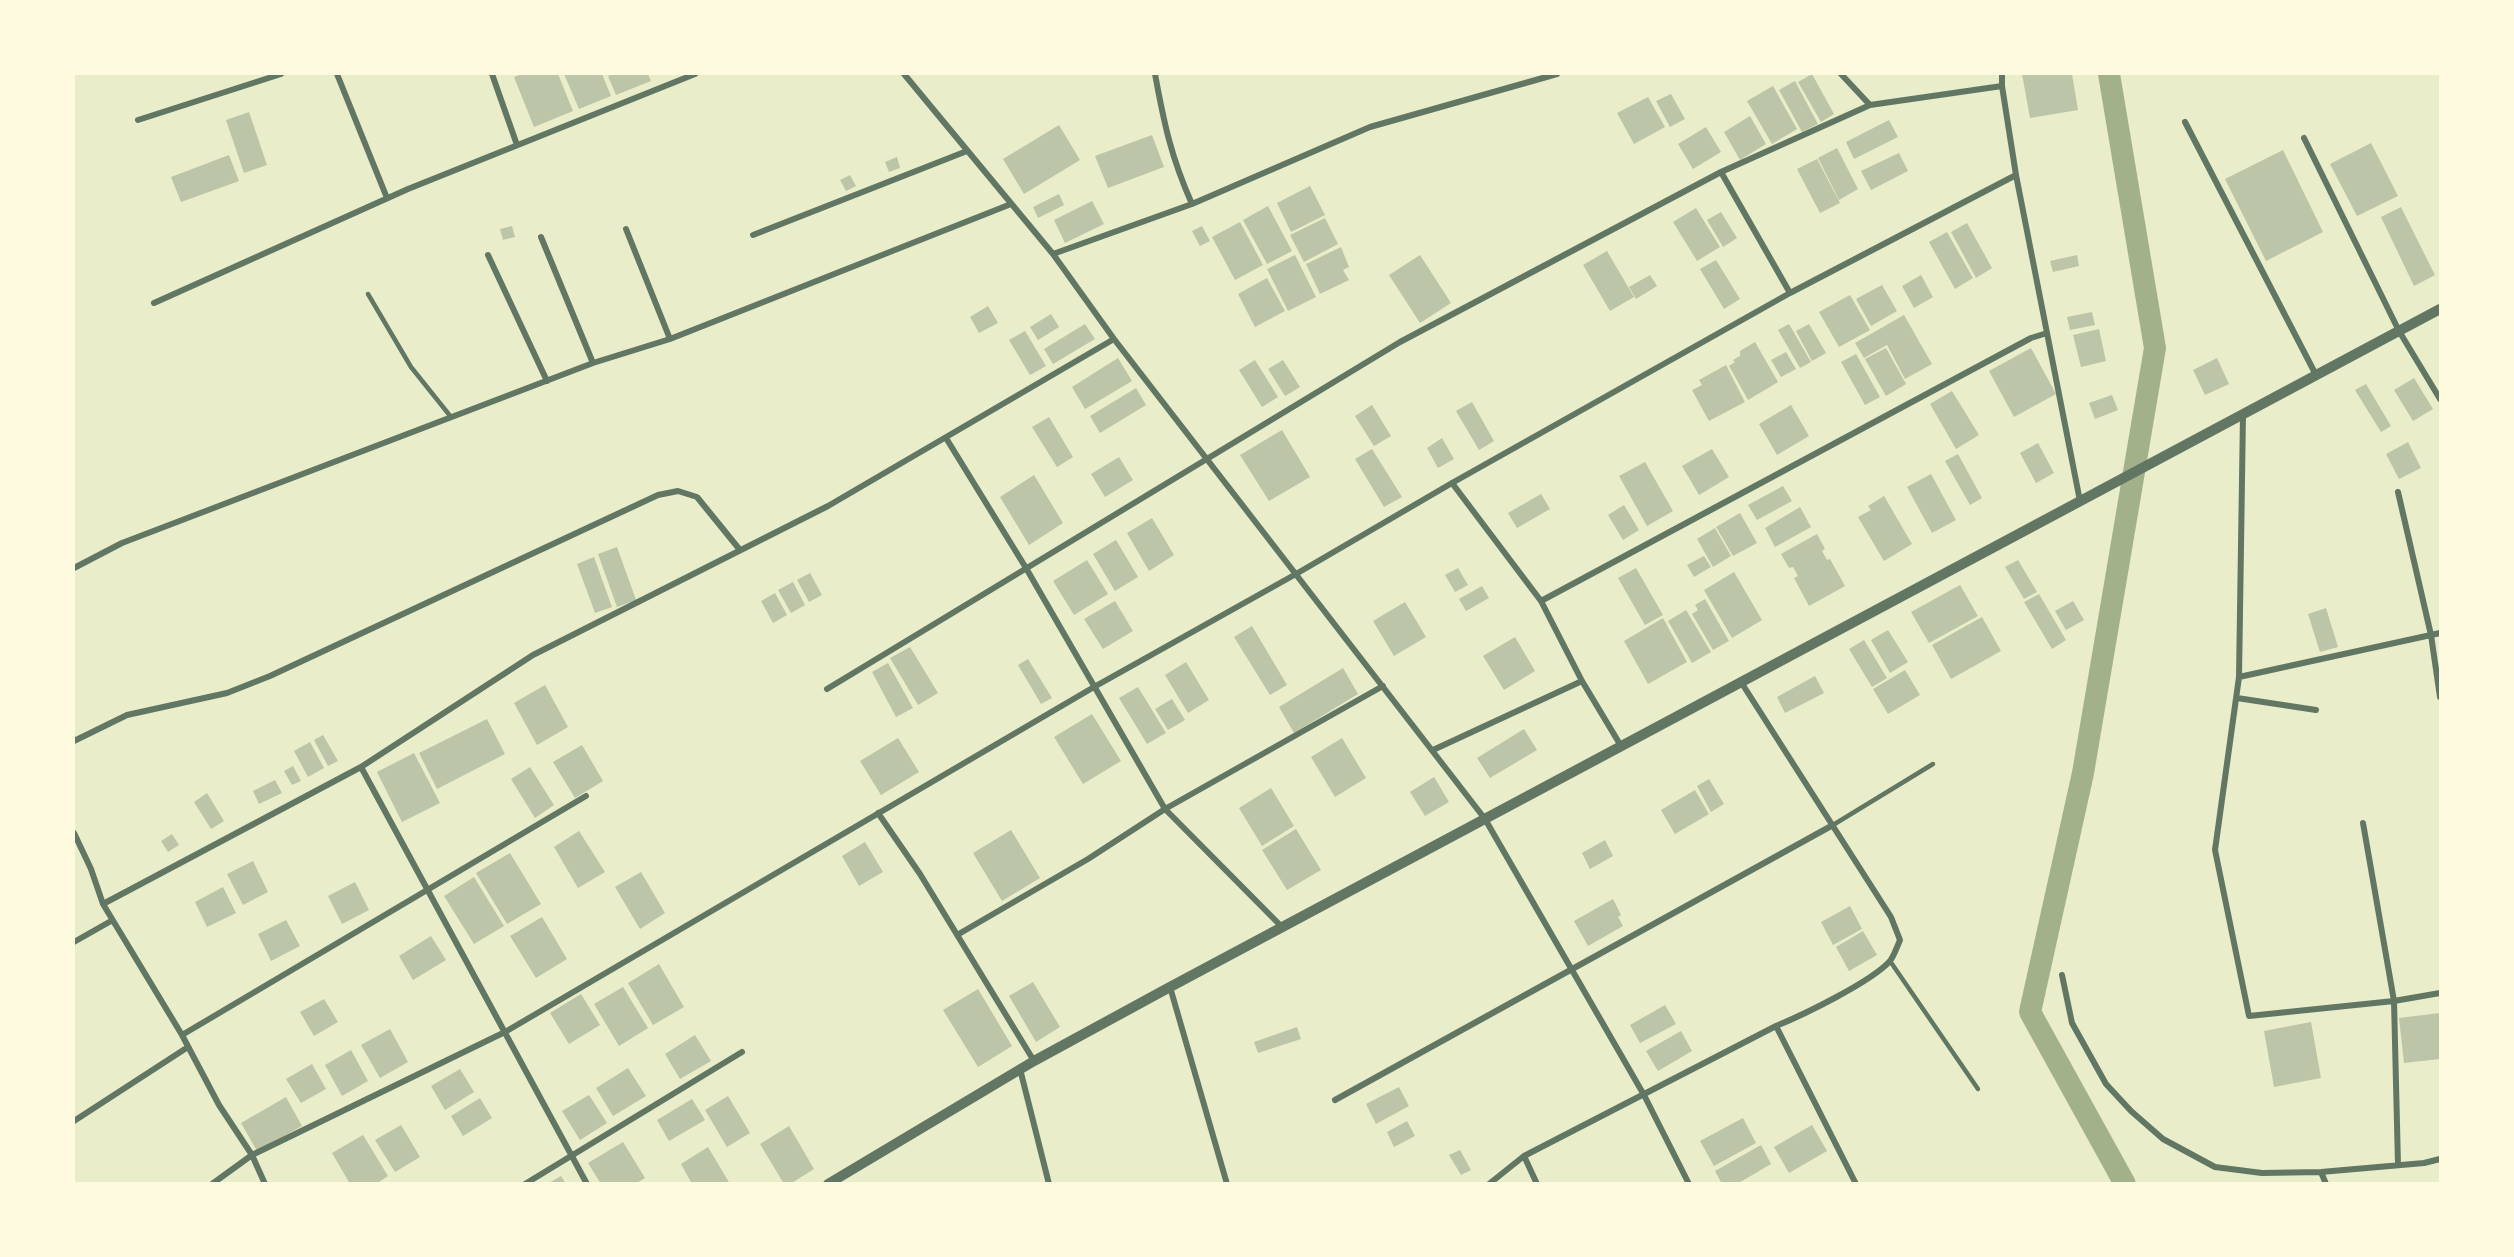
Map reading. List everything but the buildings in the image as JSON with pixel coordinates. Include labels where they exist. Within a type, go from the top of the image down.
[{"type":"street","points":[[138,120],[280,74]]},
{"type":"street","points":[[337,74],[387,198]]},
{"type":"street","points":[[492,74],[517,145]]},
{"type":"street","points":[[154,303],[387,198],[695,74]]},
{"type":"street","points":[[904,74],[1053,254],[1114,339],[1485,819],[1644,1095],[1689,1184]]},
{"type":"street","points":[[1155,74],[1168,144],[1176,169],[1192,204]]},
{"type":"street","points":[[1053,254],[1192,204],[1370,127],[1557,74]]},
{"type":"street","points":[[1841,74],[1870,105]]},
{"type":"street","points":[[2002,74],[2016,175],[2080,501]]},
{"type":"street","points":[[827,689],[1400,342],[1721,172],[1870,105],[2002,87]]},
{"type":"street","points":[[2185,122],[2316,375]]},
{"type":"street","points":[[2304,138],[2399,331],[2440,399]]},
{"type":"street","points":[[753,235],[967,151]]},
{"type":"street","points":[[1721,172],[1790,293]]},
{"type":"street","points":[[212,1184],[252,1155],[505,1032],[1094,687],[1296,574],[1452,483],[1790,293],[2016,175]]},
{"type":"street","points":[[74,568],[122,543],[593,363],[670,339],[1011,204]]},
{"type":"street","points":[[626,229],[670,339]]},
{"type":"street","points":[[541,237],[593,363]]},
{"type":"street","points":[[488,255],[547,381]]},
{"type":"street","points":[[828,1184],[1020,1069],[1170,987],[2440,309]]},
{"type":"street","points":[[1540,601],[2031,338],[2047,333]]},
{"type":"street","points":[[103,904],[361,767],[533,655],[828,507],[1114,339]]},
{"type":"street","points":[[2243,414],[2239,677],[2216,850],[2248,1016],[2394,1001],[2440,993]]},
{"type":"street","points":[[946,438],[1026,568],[1165,809],[1282,927]]},
{"type":"street","points":[[1452,483],[1540,601],[1582,681],[1622,746]]},
{"type":"street","points":[[74,741],[127,715],[227,693],[270,676],[658,495],[678,491],[697,497],[740,550]]},
{"type":"street","points":[[2398,492],[2431,635],[2440,697]]},
{"type":"street","points":[[2239,677],[2318,662],[2440,633]]},
{"type":"street","points":[[1433,750],[1582,681]]},
{"type":"street","points":[[1489,1184],[1524,1156],[1861,983],[1890,961],[1900,940],[1891,917],[1741,682]]},
{"type":"street","points":[[957,935],[1088,859],[1165,809],[1383,686]]},
{"type":"street","points":[[2236,698],[2316,710]]},
{"type":"street","points":[[361,767],[587,1184]]},
{"type":"street","points":[[182,1035],[586,796]]},
{"type":"street","points":[[878,813],[920,874],[1034,1061]]},
{"type":"street","points":[[2363,823],[2394,1001],[2398,1166]]},
{"type":"street","points":[[1335,1100],[1833,825]]},
{"type":"street","points":[[74,833],[111,921],[182,1035],[219,1106],[252,1155],[265,1184]]},
{"type":"street","points":[[74,942],[111,921]]},
{"type":"street","points":[[2062,975],[2072,1023],[2106,1084],[2131,1111],[2163,1138],[2215,1167],[2262,1173],[2321,1172],[2398,1166],[2440,1159]]},
{"type":"street","points":[[1170,987],[1227,1184]]},
{"type":"street","points":[[1776,1026],[1856,1184]]},
{"type":"street","points":[[74,1121],[188,1047]]},
{"type":"street","points":[[525,1184],[742,1052]]},
{"type":"street","points":[[1020,1069],[1049,1184]]},
{"type":"street","points":[[1524,1156],[1537,1184]]},
{"type":"street","points":[[2321,1172],[2326,1184]]},
{"type":"lane","points":[[368,294],[411,367],[451,417]]},
{"type":"lane","points":[[1833,825],[1933,764]]},
{"type":"lane","points":[[1890,961],[1978,1089]]},
{"type":"waterway","points":[[2109,74],[2155,348],[2083,773],[2030,1012],[2125,1184]]}]
